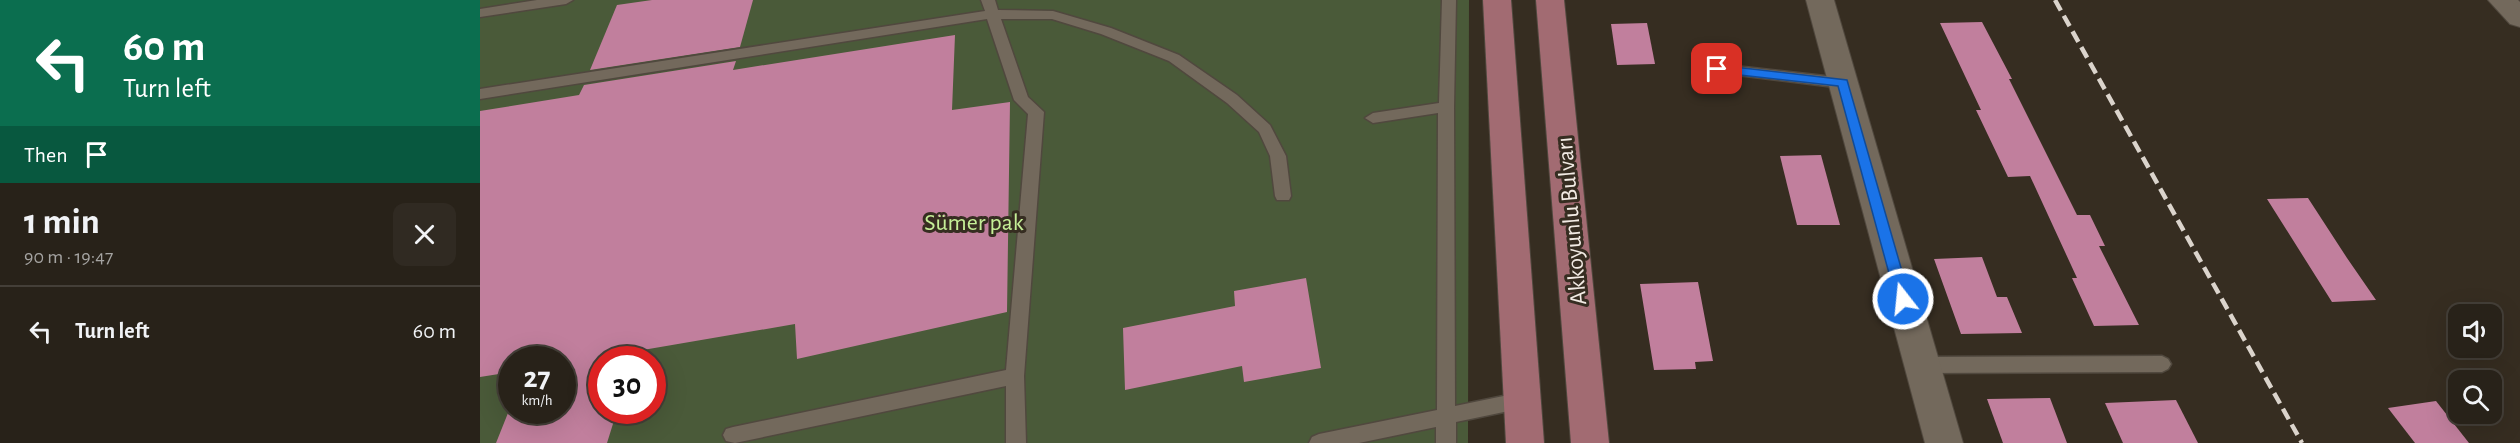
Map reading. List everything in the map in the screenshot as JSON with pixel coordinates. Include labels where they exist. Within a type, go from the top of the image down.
[{"type":"main road","points":[[1497,0],[1525,443]]},
{"type":"main road","name":"Akkoyunlu Bulvarı","points":[[1550,0],[1590,443]]},
{"type":"street","points":[[1821,0],[1944,443]]},
{"type":"street","points":[[2502,0],[2520,18]]},
{"type":"lane","points":[[480,13],[567,0]]},
{"type":"lane","points":[[1446,443],[1446,107],[1449,0]]},
{"type":"lane","points":[[991,7],[1021,100],[1036,112],[1014,376],[1016,443]]},
{"type":"lane","points":[[480,94],[991,7],[1053,15],[1106,31],[1174,58],[1232,99],[1264,129],[1278,156],[1283,196]]},
{"type":"lane","points":[[1717,69],[1843,83]]},
{"type":"lane","points":[[1373,118],[1446,107]]},
{"type":"lane","points":[[1922,365],[2162,364]]},
{"type":"lane","points":[[733,435],[1014,376]]},
{"type":"lane","points":[[1319,443],[1523,400]]},
{"type":"green space","name":"Sümer pak","points":[[480,0],[1469,0],[1468,443],[480,443]]},
{"type":"building","points":[[652,0],[753,0],[740,47],[590,70],[617,5]]},
{"type":"building","points":[[1982,22],[2077,215],[2090,215],[2105,246],[2099,246],[2139,325],[2094,326],[2072,278],[2077,278],[2030,176],[2008,177],[1976,110],[1981,110],[1940,23]]},
{"type":"building","points":[[1647,23],[1655,64],[1617,65],[1611,24]]},
{"type":"building","points":[[955,35],[952,110],[1010,102],[1007,312],[797,359],[795,324],[666,346],[588,346],[588,424],[613,424],[607,443],[496,443],[504,424],[576,424],[576,346],[498,346],[498,374],[480,377],[480,111],[579,95],[584,85],[736,61],[733,70]]},
{"type":"building","points":[[1821,155],[1840,225],[1797,225],[1780,156]]},
{"type":"building","points":[[2308,198],[2376,300],[2332,302],[2267,199]]},
{"type":"building","points":[[1982,257],[1997,297],[2007,297],[2022,333],[1961,334],[1934,259]]},
{"type":"building","points":[[1306,278],[1321,368],[1244,382],[1242,366],[1125,390],[1123,328],[1235,306],[1234,291]]},
{"type":"building","points":[[1698,282],[1713,361],[1695,362],[1696,369],[1654,370],[1640,284]]},
{"type":"building","points":[[2050,398],[2067,443],[2003,443],[1987,399]]},
{"type":"building","points":[[2176,400],[2198,443],[2123,443],[2105,403]]},
{"type":"building","points":[[2436,401],[2448,416],[2448,424],[2454,424],[2469,443],[2415,443],[2388,408]]},
{"type":"railway","points":[[2055,0],[2302,443]]},
{"type":"route","points":[[1717,69],[1843,83],[1903,299]]}]
